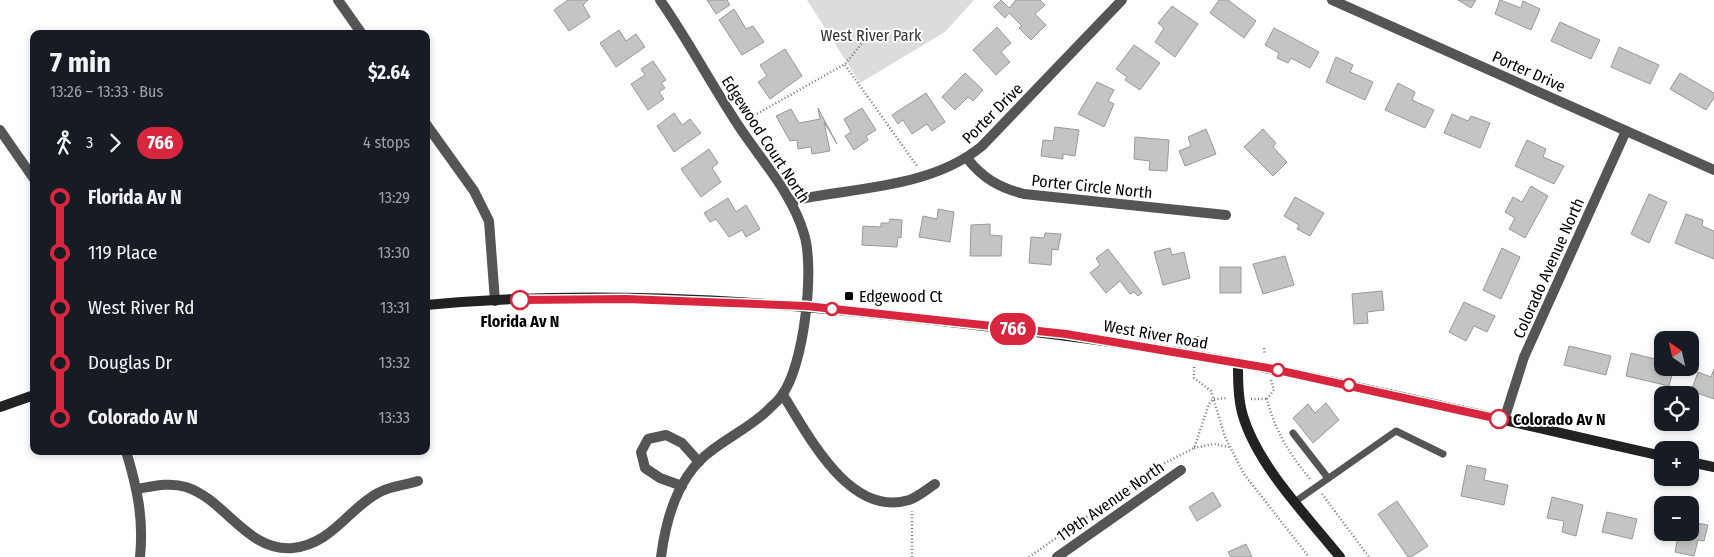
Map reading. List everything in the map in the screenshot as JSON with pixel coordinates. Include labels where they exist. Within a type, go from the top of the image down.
[{"type":"main road","name":"West River Road","points":[[430,305],[495,300],[626,299],[806,306],[1066,334],[1238,363],[1654,454]]},
{"type":"main road","points":[[1238,363],[1239,398],[1253,442],[1264,461],[1340,557]]},
{"type":"main road","points":[[0,407],[30,396]]},
{"type":"main road","points":[[1699,464],[1714,467]]},
{"type":"street","points":[[338,0],[359,30]]},
{"type":"street","name":"Edgewood Court North","points":[[660,0],[798,216],[808,250],[806,306],[797,361],[783,395]]},
{"type":"street","name":"Porter Drive","points":[[790,201],[924,176],[967,158],[982,146],[1122,0]]},
{"type":"street","name":"Porter Drive","points":[[1332,0],[1714,170]]},
{"type":"street","points":[[0,130],[30,173]]},
{"type":"street","points":[[430,130],[474,191],[489,221],[495,300]]},
{"type":"street","name":"Colorado Avenue North","points":[[1504,420],[1524,357],[1626,131]]},
{"type":"street","name":"Porter Circle North","points":[[967,158],[989,180],[1006,190],[1024,194],[1226,215]]},
{"type":"street","points":[[661,557],[669,516],[682,486],[699,462],[710,451],[755,422],[783,395],[828,464],[848,484],[869,498],[897,501],[909,499],[935,484]]},
{"type":"street","points":[[682,486],[660,478],[645,468],[641,452],[648,439],[666,435],[682,443],[699,462]]},
{"type":"street","points":[[127,455],[138,488],[142,515],[140,557]]},
{"type":"street","name":"119th Avenue North","points":[[1057,557],[1181,470]]},
{"type":"street","points":[[138,488],[165,484],[187,488],[208,499],[256,539],[274,547],[294,548],[314,542],[332,532],[378,492],[418,481]]},
{"type":"lane","points":[[1296,501],[1396,431],[1443,454]]},
{"type":"lane","points":[[1293,433],[1328,478]]},
{"type":"path","points":[[738,124],[845,64],[863,42]]},
{"type":"path","points":[[845,64],[924,176]]},
{"type":"path","points":[[1193,374],[1194,378],[1210,391],[1229,447],[1244,474],[1309,557]]},
{"type":"path","points":[[1267,400],[1274,390]]},
{"type":"path","points":[[1194,448],[1206,411],[1214,399]]},
{"type":"path","points":[[1030,557],[1159,466],[1194,448],[1214,444],[1229,447]]},
{"type":"path","points":[[909,499],[913,518],[912,557]]},
{"type":"green space","name":"West River Park","points":[[807,0],[974,0],[945,32],[860,83]]},
{"type":"building","points":[[568,0],[588,0],[583,5],[590,17],[569,31],[554,10]]},
{"type":"building","points":[[707,0],[727,0],[730,5],[716,14]]},
{"type":"building","points":[[1001,0],[1009,8],[1016,0],[1040,0],[1045,5],[1035,14],[1046,25],[1031,40],[1019,28],[1022,26],[1009,13],[1005,18],[994,7]]},
{"type":"building","points":[[1219,0],[1228,0],[1256,21],[1244,38],[1210,13]]},
{"type":"building","points":[[1458,0],[1476,0],[1471,8]]},
{"type":"building","points":[[1500,0],[1521,8],[1523,1],[1540,9],[1531,30],[1495,14]]},
{"type":"building","points":[[1172,6],[1198,24],[1175,57],[1155,42],[1164,28],[1158,23]]},
{"type":"building","points":[[734,9],[746,29],[753,26],[764,42],[742,55],[719,20]]},
{"type":"building","points":[[1560,22],[1600,40],[1591,59],[1551,41]]},
{"type":"building","points":[[997,27],[1011,43],[1001,52],[1010,62],[996,75],[973,50]]},
{"type":"building","points":[[1274,28],[1319,52],[1310,68],[1291,58],[1288,63],[1277,58],[1279,53],[1265,45]]},
{"type":"building","points":[[619,30],[626,41],[636,34],[645,47],[616,67],[600,43]]},
{"type":"building","points":[[1134,45],[1160,63],[1140,90],[1125,80],[1127,77],[1116,69]]},
{"type":"building","points":[[1619,47],[1659,65],[1650,84],[1611,67]]},
{"type":"building","points":[[785,49],[802,76],[770,99],[758,82],[767,76],[760,65]]},
{"type":"building","points":[[1336,57],[1353,65],[1350,72],[1373,82],[1365,100],[1326,82]]},
{"type":"building","points":[[653,61],[666,80],[661,83],[665,88],[659,92],[664,99],[648,110],[631,84],[645,75],[641,69]]},
{"type":"building","points":[[965,73],[983,90],[973,101],[968,97],[955,110],[942,97]]},
{"type":"building","points":[[1680,73],[1714,93],[1714,98],[1706,110],[1670,89]]},
{"type":"building","points":[[1097,82],[1114,90],[1108,101],[1114,104],[1104,127],[1078,114]]},
{"type":"building","points":[[1398,83],[1415,92],[1412,100],[1434,110],[1425,128],[1385,110]]},
{"type":"building","points":[[926,93],[945,122],[932,131],[927,124],[912,134],[903,120],[898,124],[892,115]]},
{"type":"building","points":[[818,108],[837,144],[824,122],[830,151],[812,154],[811,147],[798,149],[797,140],[790,141],[776,116],[791,109],[799,123],[820,119]]},
{"type":"building","points":[[862,108],[876,130],[866,136],[868,140],[854,150],[845,136],[851,132],[844,119]]},
{"type":"building","points":[[674,113],[682,125],[690,119],[701,133],[674,152],[657,126]]},
{"type":"building","points":[[1452,114],[1468,121],[1471,116],[1490,123],[1480,148],[1444,133]]},
{"type":"building","points":[[1055,127],[1079,130],[1075,156],[1063,154],[1063,159],[1041,156],[1043,140],[1053,141]]},
{"type":"building","points":[[1206,129],[1216,154],[1185,166],[1179,151],[1191,146],[1188,137]]},
{"type":"building","points":[[1263,129],[1276,143],[1273,147],[1287,162],[1273,176],[1244,147]]},
{"type":"building","points":[[1135,137],[1169,140],[1167,171],[1149,170],[1150,161],[1134,159]]},
{"type":"building","points":[[1527,140],[1546,149],[1543,157],[1564,166],[1554,184],[1515,166]]},
{"type":"building","points":[[709,149],[718,163],[712,168],[721,182],[701,197],[681,169]]},
{"type":"building","points":[[1531,186],[1548,196],[1525,238],[1509,229],[1515,218],[1505,212],[1513,197],[1522,202]]},
{"type":"building","points":[[1649,194],[1667,202],[1649,243],[1631,234]]},
{"type":"building","points":[[1295,197],[1324,213],[1310,236],[1297,229],[1299,225],[1284,216]]},
{"type":"building","points":[[728,198],[736,212],[746,205],[760,229],[746,237],[742,230],[729,237],[716,219],[710,222],[704,213]]},
{"type":"building","points":[[938,209],[954,212],[950,242],[919,237],[923,216],[937,219]]},
{"type":"building","points":[[1686,214],[1703,220],[1702,226],[1714,231],[1714,259],[1675,243]]},
{"type":"building","points":[[890,219],[902,220],[901,238],[898,237],[897,247],[862,245],[863,226],[881,227],[881,223],[889,223]]},
{"type":"building","points":[[990,224],[990,235],[1002,236],[1001,256],[970,256],[971,225]]},
{"type":"building","points":[[1045,233],[1061,234],[1058,250],[1052,249],[1051,265],[1029,263],[1031,237],[1044,238]]},
{"type":"building","points":[[1170,248],[1172,255],[1184,252],[1190,278],[1163,285],[1154,252]]},
{"type":"building","points":[[1502,248],[1520,257],[1501,299],[1483,290]]},
{"type":"building","points":[[1108,249],[1142,293],[1138,296],[1134,292],[1130,294],[1120,281],[1106,293],[1090,273],[1100,265],[1096,258]]},
{"type":"building","points":[[1285,256],[1294,285],[1263,294],[1253,264]]},
{"type":"building","points":[[1220,267],[1241,267],[1241,293],[1220,293]]},
{"type":"building","points":[[1382,291],[1384,310],[1367,312],[1368,323],[1354,324],[1352,294]]},
{"type":"building","points":[[1464,302],[1495,316],[1487,332],[1474,326],[1466,341],[1449,332]]},
{"type":"building","points":[[1569,346],[1611,356],[1606,375],[1564,365]]},
{"type":"building","points":[[1631,353],[1654,359],[1654,376],[1672,376],[1669,386],[1626,376]]},
{"type":"building","points":[[1714,369],[1714,399],[1699,394],[1699,386],[1693,386],[1699,372],[1711,377]]},
{"type":"building","points":[[1326,403],[1339,420],[1313,443],[1293,418],[1308,404],[1315,413]]},
{"type":"building","points":[[1467,465],[1486,469],[1484,480],[1508,485],[1504,505],[1461,496]]},
{"type":"building","points":[[1213,492],[1221,506],[1197,521],[1189,507]]},
{"type":"building","points":[[1552,497],[1583,505],[1576,536],[1562,532],[1564,521],[1547,518]]},
{"type":"building","points":[[1397,501],[1428,546],[1411,557],[1408,557],[1378,514]]},
{"type":"building","points":[[1607,512],[1637,519],[1632,539],[1602,532]]},
{"type":"building","points":[[1699,524],[1708,525],[1704,541],[1699,540]]},
{"type":"building","points":[[1677,541],[1698,541],[1694,556],[1675,552]]},
{"type":"building","points":[[1246,544],[1252,557],[1231,557],[1228,552]]},
{"type":"bus line","name":"766","points":[[520,300],[626,299],[806,306],[985,327],[1066,334],[1268,368],[1499,419]]},
{"type":"place","name":"Edgewood Ct","points":[[849,296]]},
{"type":"place","name":"Florida Av N","points":[[520,300]]},
{"type":"place","name":"Colorado Av N","points":[[1499,419]]}]
